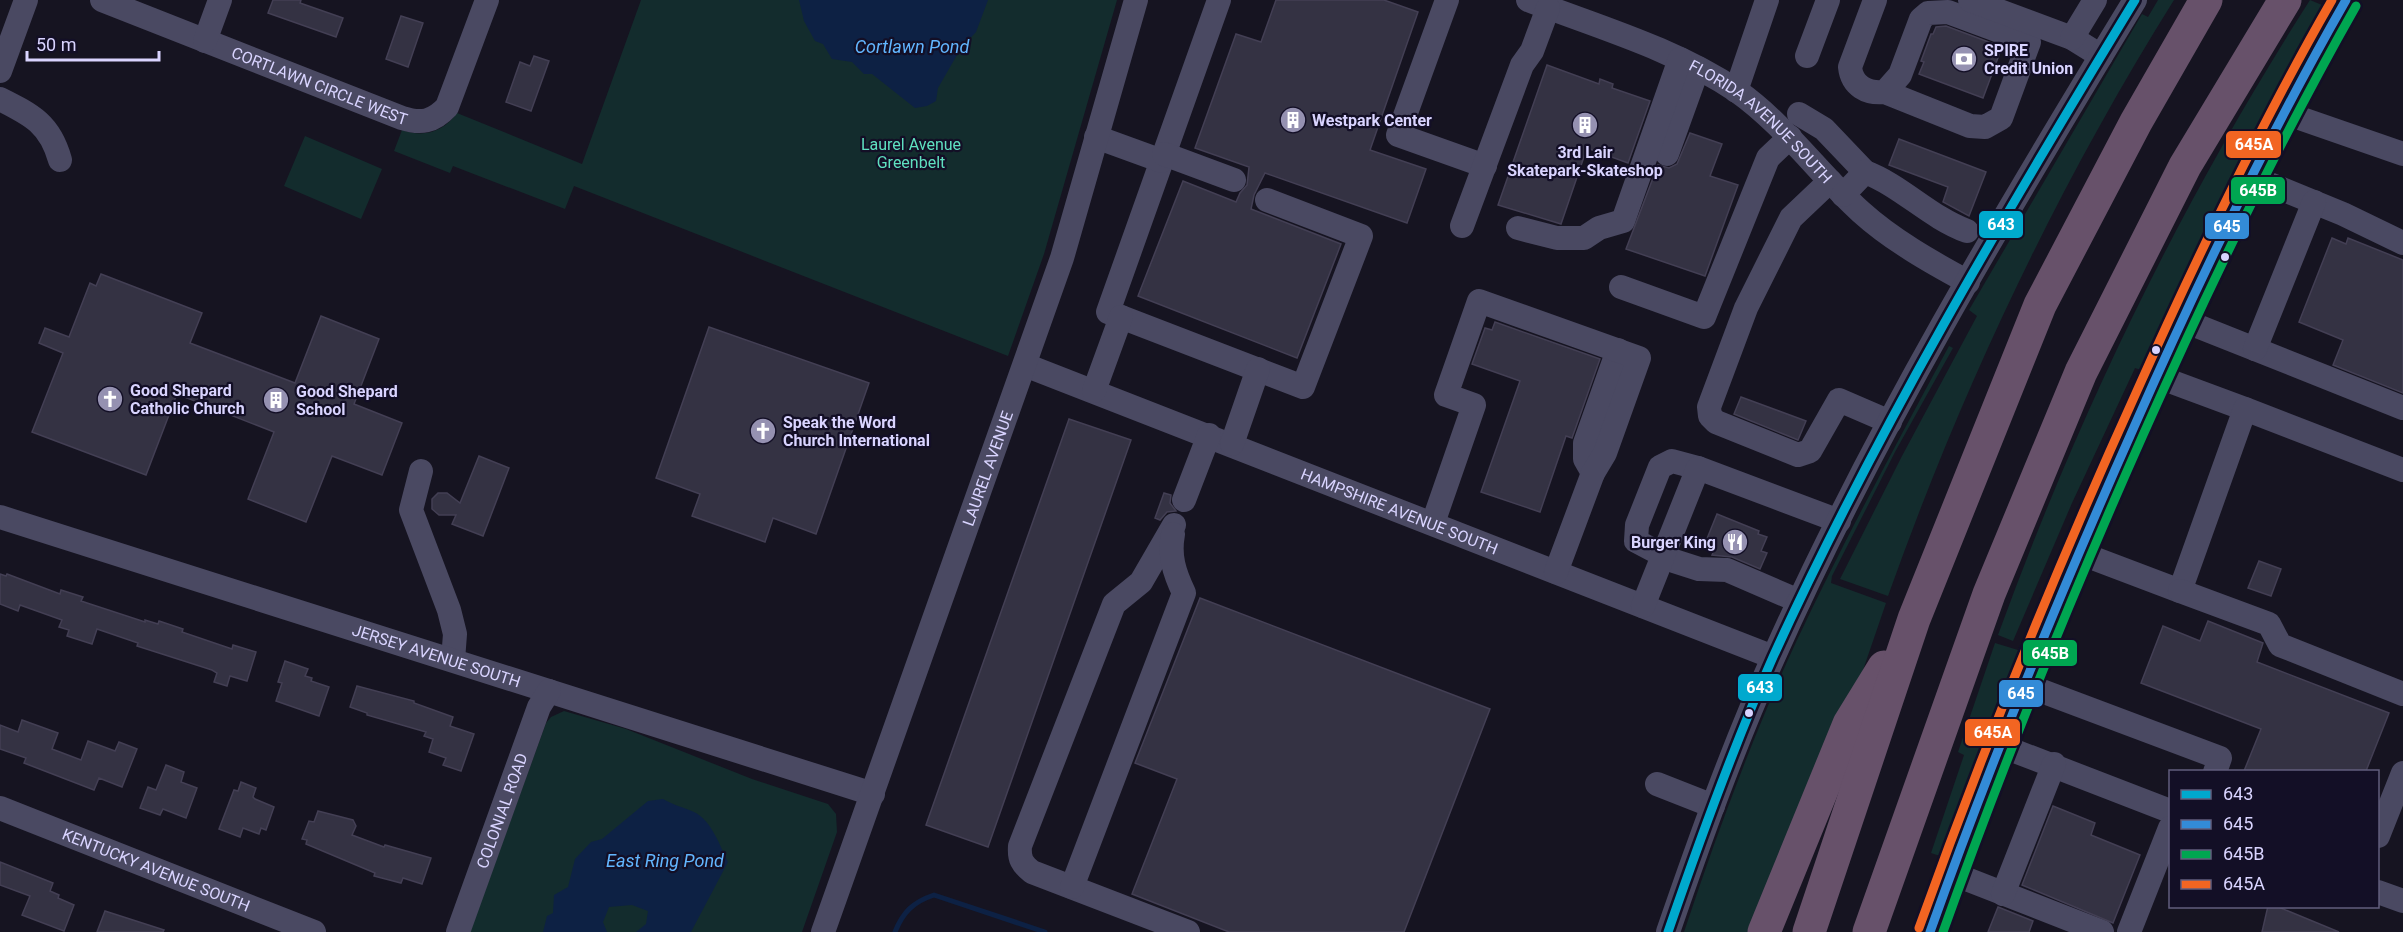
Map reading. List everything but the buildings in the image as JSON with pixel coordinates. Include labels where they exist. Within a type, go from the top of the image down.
[{"type":"highway","points":[[1809,932],[1914,619],[2040,305],[2136,122],[2208,0]]},
{"type":"highway","points":[[1869,932],[1989,594],[2068,401],[2118,295],[2179,176],[2285,0]]},
{"type":"highway","points":[[1764,932],[1849,724],[1914,619]]},
{"type":"street","points":[[0,71],[26,0]]},
{"type":"street","name":"CORTLAWN CIRCLE WEST","points":[[102,0],[402,118],[424,122],[439,116],[453,92],[486,0]]},
{"type":"street","points":[[205,41],[220,0]]},
{"type":"street","name":"LAUREL AVENUE","points":[[823,932],[1062,258],[1136,0]]},
{"type":"street","points":[[1219,0],[1108,312],[1303,387],[1361,236],[1267,200]]},
{"type":"street","points":[[1447,0],[1398,135],[1485,166]]},
{"type":"street","points":[[1736,91],[1767,0]]},
{"type":"street","points":[[1806,56],[1828,0]]},
{"type":"street","points":[[1875,0],[1850,67],[1851,77],[1865,90],[1885,92],[1970,126],[1985,127],[2001,118],[2032,33]]},
{"type":"street","points":[[1971,0],[2032,33]]},
{"type":"street","points":[[2072,38],[2095,0]]},
{"type":"street","points":[[1668,932],[1713,806],[1773,657],[1839,521],[1890,422],[1968,282],[2135,0]]},
{"type":"street","points":[[1930,932],[1999,745],[2077,552],[2250,176],[2282,112],[2346,0]]},
{"type":"street","points":[[1462,226],[1522,65],[1532,51],[1546,4]]},
{"type":"street","name":"FLORIDA AVENUE SOUTH","points":[[1546,4],[1689,64],[1736,91],[1790,137],[1837,188],[1891,235],[1968,282]]},
{"type":"street","points":[[1885,92],[1900,75],[1921,19],[1928,13],[1948,12],[2032,33],[2072,38],[2101,56]]},
{"type":"street","points":[[1667,154],[1689,64]]},
{"type":"street","points":[[1518,228],[1557,238],[1584,238],[1599,228],[1623,221],[1689,64]]},
{"type":"street","points":[[0,99],[41,123],[54,140],[60,160]]},
{"type":"street","points":[[2282,112],[2403,154]]},
{"type":"street","points":[[1799,114],[1824,129],[1865,172],[1884,179],[1931,214],[1967,231]]},
{"type":"street","points":[[1096,137],[1234,180]]},
{"type":"street","points":[[1622,287],[1704,316],[1768,158],[1790,137]]},
{"type":"street","points":[[1865,172],[1791,218],[1746,308],[1709,406],[1710,416],[1716,422],[1798,455],[1810,451],[1839,400],[1890,422]]},
{"type":"street","points":[[2250,176],[2314,202],[2403,243]]},
{"type":"street","points":[[2255,350],[2314,202]]},
{"type":"street","points":[[1433,524],[1474,405],[1446,394],[1479,301],[1639,358],[1605,453],[1593,473],[1556,572]]},
{"type":"street","points":[[1094,391],[1121,317]]},
{"type":"street","points":[[2182,321],[2403,408]]},
{"type":"street","name":"HAMPSHIRE AVENUE SOUTH","points":[[1025,365],[1773,657]]},
{"type":"street","points":[[1232,444],[1258,369]]},
{"type":"street","points":[[2156,376],[2403,470]]},
{"type":"street","points":[[2180,591],[2245,409]]},
{"type":"street","points":[[1184,500],[1209,435]]},
{"type":"street","points":[[1799,601],[1727,570],[1699,569],[1663,556],[1636,542],[1635,535],[1660,467],[1672,461],[1698,468],[1839,521]]},
{"type":"street","points":[[1643,606],[1698,468]]},
{"type":"street","points":[[421,471],[411,510],[452,619],[455,634],[453,660]]},
{"type":"street","name":"JERSEY AVENUE SOUTH","points":[[0,517],[873,794]]},
{"type":"street","points":[[1072,888],[1184,593],[1174,572],[1170,550],[1174,525],[1141,582],[1114,604],[1020,846],[1019,857],[1024,866],[1032,872],[1072,888],[1188,932]]},
{"type":"street","points":[[2077,552],[2269,624],[2280,645],[2403,694]]},
{"type":"street","points":[[2023,684],[2220,758],[2215,770]]},
{"type":"street","name":"COLONIAL ROAD","points":[[458,932],[539,707],[549,691]]},
{"type":"street","points":[[1999,745],[2169,811]]},
{"type":"street","points":[[2003,894],[2054,765]]},
{"type":"street","points":[[2379,833],[2403,773]]},
{"type":"street","points":[[1657,784],[1713,806]]},
{"type":"street","name":"KENTUCKY AVENUE SOUTH","points":[[0,808],[314,932]]},
{"type":"street","points":[[2129,932],[2169,831]]},
{"type":"street","points":[[1951,873],[2102,932]]},
{"type":"street","points":[[2379,892],[2403,901]]},
{"type":"green space","name":"Laurel Avenue Greenbelt","points":[[641,0],[1117,0],[1044,254],[1008,356],[574,186],[565,209],[453,166],[450,173],[394,151],[402,130],[418,133],[432,132],[446,125],[457,113],[582,164]]},
{"type":"green space","points":[[2158,0],[2174,0],[2090,143],[2015,290],[1947,441],[1888,596],[1840,579],[1902,456],[1977,316],[1969,310],[2142,14],[2148,17]]},
{"type":"green space","points":[[2310,0],[2322,5],[2295,52],[2299,55],[2230,187],[2144,371],[2135,368],[2072,503],[2013,641],[1998,635],[2063,470],[2136,309],[2219,152]]},
{"type":"green space","points":[[305,136],[382,169],[361,219],[284,186]]},
{"type":"green space","points":[[1949,346],[1953,348],[1895,452],[1832,576],[1831,583],[1886,603],[1862,673],[1756,932],[1684,932],[1736,784],[1797,640],[1890,455]]},
{"type":"green space","points":[[2104,449],[2108,450],[2030,634],[1943,857],[1931,853],[1964,755],[1958,752],[1995,643],[2018,650]]},
{"type":"green space","points":[[564,711],[626,729],[752,779],[828,804],[836,814],[837,832],[802,932],[470,932],[546,723],[551,717]]},
{"type":"water","name":"Cortlawn Pond","points":[[799,0],[988,0],[976,32],[961,48],[938,88],[936,101],[927,106],[915,108],[872,74],[864,74],[852,62],[832,59],[823,44],[815,41],[804,21]]},
{"type":"water","name":"East Ring Pond","points":[[663,799],[694,812],[706,821],[728,862],[691,932],[636,932],[646,924],[648,911],[632,905],[609,907],[603,922],[607,932],[543,932],[547,916],[553,913],[554,895],[568,887],[575,859],[591,842],[602,839],[648,801]]},
{"type":"waterway","points":[[895,932],[910,909],[920,901],[934,895],[1045,932]]},
{"type":"transit line","name":"643","points":[[1668,932],[1744,725],[1773,657],[1855,488],[1944,323],[2135,0]]},
{"type":"transit line","name":"645A","points":[[1919,928],[2022,659],[2106,459],[2229,194],[2332,0]]},
{"type":"transit line","name":"645","points":[[1930,932],[2027,678],[2079,552],[2158,373],[2261,158],[2346,0]]},
{"type":"transit line","name":"645B","points":[[1943,932],[2038,682],[2143,435],[2244,218],[2356,6]]},
{"type":"place","name":"SPIRE Credit Union","points":[[1964,59]]},
{"type":"place","name":"Westpark Center","points":[[1293,120]]},
{"type":"place","name":"3rd Lair Skatepark-Skateshop","points":[[1585,125]]},
{"type":"place","name":"Good Shepard Catholic Church","points":[[110,399]]},
{"type":"place","name":"Good Shepard School","points":[[276,400]]},
{"type":"place","name":"Speak the Word Church International","points":[[763,431]]},
{"type":"place","name":"Burger King","points":[[1735,542]]}]
